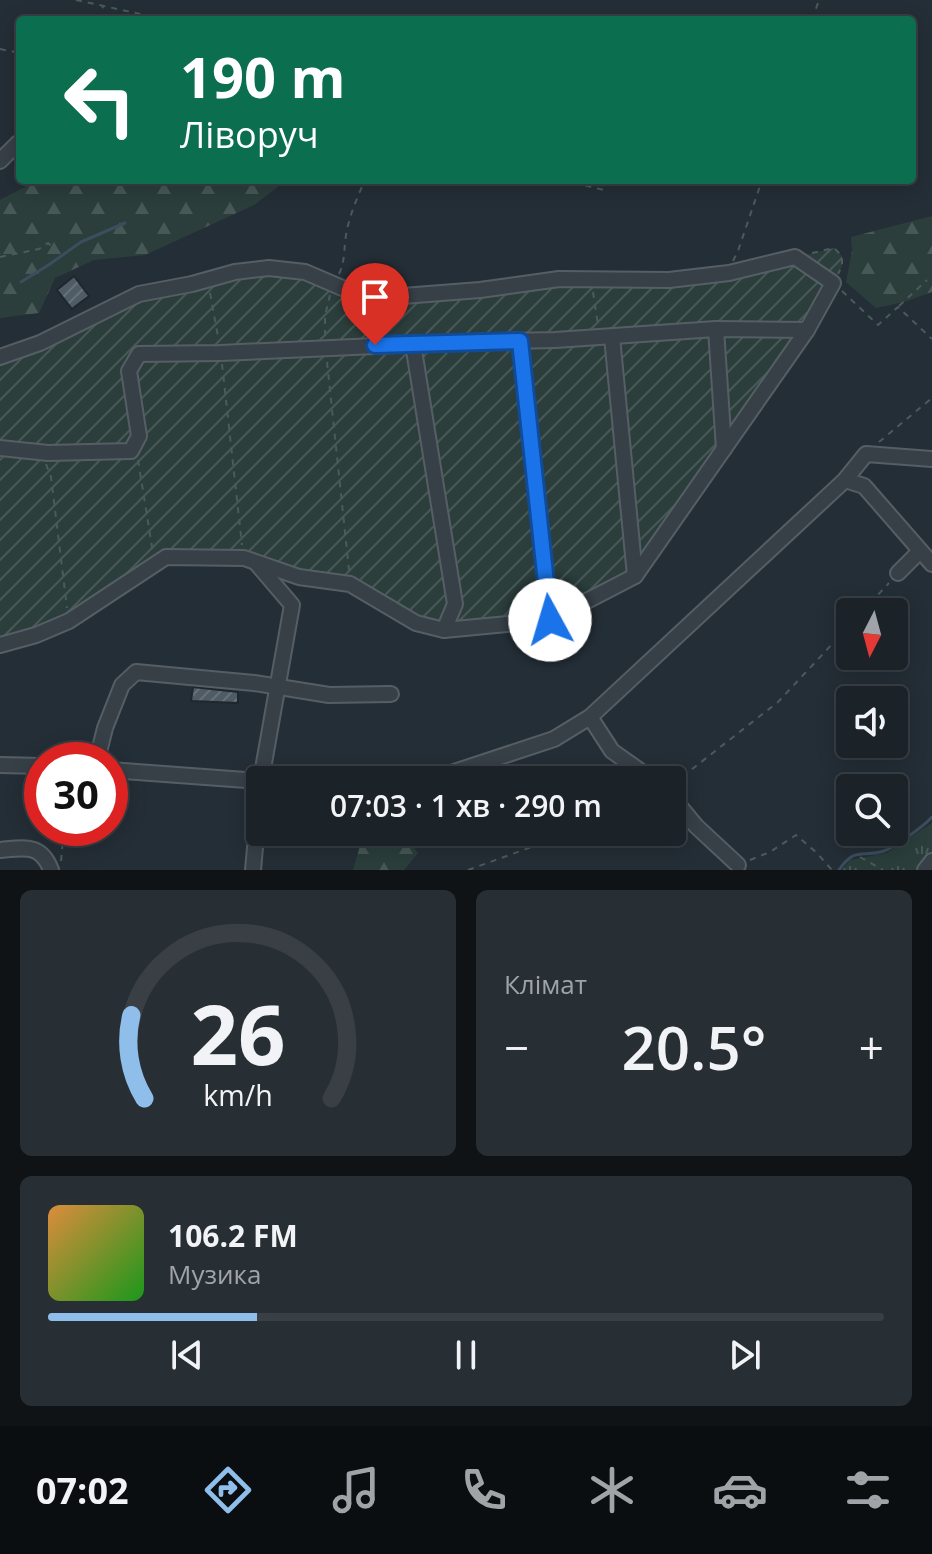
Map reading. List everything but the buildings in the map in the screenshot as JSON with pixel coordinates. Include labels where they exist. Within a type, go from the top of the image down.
[{"type":"street","points":[[0,161],[16,145]]},
{"type":"street","points":[[0,357],[40,343],[139,294],[235,272],[269,268],[305,272],[347,290],[390,297],[480,290],[559,279],[669,280],[729,273],[795,257],[833,283],[807,330],[635,576],[550,620],[444,630],[416,623],[350,584],[299,577],[249,560],[166,557],[69,621],[0,645]]},
{"type":"street","points":[[0,448],[48,453],[131,451],[139,436],[129,371],[139,354],[606,338],[716,329],[807,330]]},
{"type":"street","points":[[716,329],[724,449]]},
{"type":"street","points":[[606,338],[635,576]]},
{"type":"street","points":[[520,341],[550,620]]},
{"type":"street","points":[[413,344],[455,604],[444,630]]},
{"type":"street","points":[[472,766],[554,739],[590,717],[845,480],[866,454],[932,459]]},
{"type":"street","points":[[845,480],[864,486],[932,564]]},
{"type":"street","points":[[898,573],[920,551]]},
{"type":"street","points":[[249,560],[292,605],[263,766]]},
{"type":"street","points":[[102,742],[122,685],[136,672],[329,695],[391,694]]},
{"type":"street","points":[[590,717],[612,751],[633,766]]},
{"type":"street","points":[[0,765],[24,766]]},
{"type":"street","points":[[128,771],[246,780]]},
{"type":"street","points":[[686,814],[738,865]]},
{"type":"street","points":[[253,870],[255,846]]},
{"type":"street","points":[[0,850],[28,847],[46,858],[51,870]]},
{"type":"street","points":[[925,870],[932,861]]},
{"type":"path","points":[[76,0],[149,16]]},
{"type":"path","points":[[101,16],[103,6]]},
{"type":"path","points":[[350,584],[325,347],[325,316],[328,298],[345,259],[345,243],[354,206],[363,184]]},
{"type":"path","points":[[579,184],[608,191]]},
{"type":"path","points":[[729,273],[761,184]]},
{"type":"path","points":[[0,257],[39,249],[48,243],[61,254]]},
{"type":"path","points":[[795,257],[834,248],[842,256],[842,266],[833,283],[878,325],[927,280]]},
{"type":"path","points":[[591,280],[606,338]]},
{"type":"path","points":[[209,288],[249,560]]},
{"type":"path","points":[[898,307],[932,339]]},
{"type":"path","points":[[866,454],[932,398]]},
{"type":"path","points":[[135,443],[155,564]]},
{"type":"path","points":[[48,453],[46,466],[51,477],[69,621]]},
{"type":"path","points":[[875,598],[898,573]]},
{"type":"path","points":[[686,774],[778,702],[836,640]]},
{"type":"path","points":[[738,865],[770,852],[796,835],[832,870]]},
{"type":"path","points":[[60,870],[62,846]]},
{"type":"path","points":[[468,870],[534,846]]},
{"type":"path","points":[[860,857],[883,870]]},
{"type":"green space","points":[[25,184],[282,184],[254,205],[145,255],[94,260],[55,278],[39,313],[0,318],[0,200]]},
{"type":"green space","points":[[932,216],[932,292],[876,308],[846,282],[852,251],[851,237]]},
{"type":"green space","points":[[834,248],[842,256],[842,266],[807,330],[635,576],[550,620],[444,630],[350,584],[244,558],[166,557],[69,621],[0,645],[0,357],[139,294],[269,268],[347,290],[440,292],[669,280],[760,266]]},
{"type":"green space","points":[[932,823],[932,870],[842,870],[850,860],[887,853],[898,846],[908,846],[908,839]]},
{"type":"green space","points":[[360,846],[413,846],[418,853],[404,870],[353,870]]},
{"type":"waterway","points":[[21,282],[81,242],[125,223]]},
{"type":"waterway","points":[[839,870],[854,855],[889,849],[932,817]]},
{"type":"route","points":[[375,345],[520,341],[550,620]]}]
